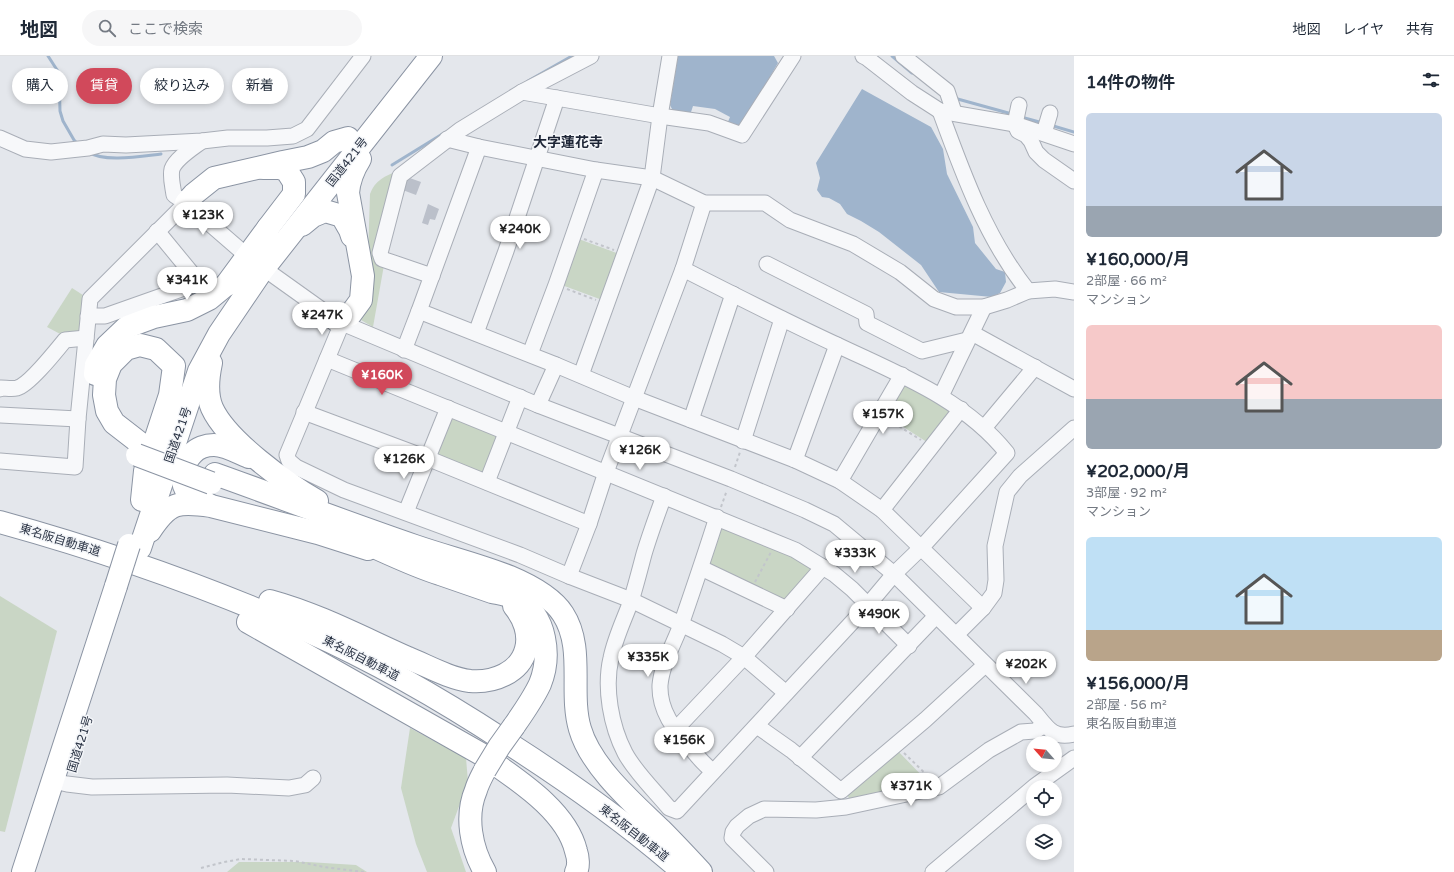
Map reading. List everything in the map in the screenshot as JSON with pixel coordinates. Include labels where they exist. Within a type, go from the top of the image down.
[{"type":"highway","name":"国道421号","points":[[137,545],[142,500],[187,369],[232,283],[266,237],[348,138],[413,56]]},
{"type":"highway","name":"国道421号","points":[[38,872],[60,782],[122,588],[199,371],[219,334],[261,272],[431,56]]},
{"type":"highway","points":[[339,322],[350,316],[361,300],[363,276],[348,193],[349,182],[354,169],[372,142],[388,111]]},
{"type":"highway","points":[[186,203],[194,194],[214,178],[308,157],[323,151],[334,142],[348,138]]},
{"type":"highway","points":[[261,167],[280,168],[288,171],[294,182],[294,194],[266,237]]},
{"type":"highway","points":[[291,234],[313,216],[325,211],[342,216],[350,230],[363,276]]},
{"type":"highway","points":[[232,283],[210,299],[187,310],[154,317],[127,328],[107,346],[96,365],[92,394],[100,420],[113,438],[141,451],[213,478],[307,517],[412,554]]},
{"type":"highway","points":[[219,334],[210,369],[208,385],[212,408],[230,432],[263,464],[282,478],[328,506],[412,554],[430,571],[509,596],[519,600],[528,607],[540,624],[546,660],[544,673],[540,684],[519,729]]},
{"type":"highway","points":[[141,451],[114,423],[107,411],[104,395],[105,379],[111,364],[126,348],[140,345],[156,349],[174,366],[170,395],[145,471],[142,500]]},
{"type":"highway","points":[[211,506],[191,494],[185,488],[183,480],[184,471],[188,459],[192,453],[199,448],[208,445],[217,445],[240,453],[263,464]]},
{"type":"highway","points":[[137,545],[160,515],[169,508],[185,503],[211,506],[318,534],[510,577],[530,587],[554,603],[564,616],[569,626],[573,638],[576,713],[587,747],[606,774],[701,872]]},
{"type":"highway","name":"東名阪自動車道","points":[[0,522],[164,573],[310,632],[378,666],[482,726],[572,786],[626,826],[683,872]]},
{"type":"highway","name":"東名阪自動車道","points":[[0,537],[159,587],[304,646],[371,680],[475,738],[564,798],[618,837],[660,872]]},
{"type":"highway","points":[[164,573],[281,604],[340,627],[442,673],[471,681],[490,680],[504,676],[517,665],[526,649],[526,631],[518,611],[512,603],[493,592]]},
{"type":"highway","points":[[485,872],[472,841],[471,816],[475,791],[490,772],[519,729],[549,693],[554,679],[556,666],[557,645],[552,624],[542,604],[510,577]]},
{"type":"highway","points":[[248,622],[481,754],[516,779],[550,808],[569,832],[578,857],[576,872]]},
{"type":"highway","points":[[490,772],[482,811],[482,825],[488,850],[493,863],[500,872]]},
{"type":"highway","name":"国道421号","points":[[23,872],[60,782]]},
{"type":"street","points":[[0,138],[25,148],[42,152],[51,152],[84,149],[103,144],[126,145],[202,141],[228,138],[293,136],[307,129],[363,56]]},
{"type":"street","points":[[432,276],[382,259],[380,253],[400,176],[447,139],[522,92],[591,56]]},
{"type":"street","points":[[581,375],[652,178],[670,56]]},
{"type":"street","points":[[522,92],[660,116],[709,122],[742,135],[793,56]]},
{"type":"street","points":[[863,56],[912,93],[947,112],[1015,124],[1074,144]]},
{"type":"street","points":[[903,56],[947,91],[947,112],[963,172],[998,247],[1009,266],[1028,292]]},
{"type":"street","points":[[476,334],[538,158],[557,98]]},
{"type":"street","points":[[1019,105],[1015,124],[1018,131],[1031,141],[1036,152],[1040,156],[1074,180]]},
{"type":"street","points":[[1044,133],[1050,113]]},
{"type":"street","points":[[447,139],[479,147],[596,170],[652,178],[704,203],[765,203],[790,220],[853,244],[900,272],[934,299],[956,306],[984,307],[1028,292],[1055,289],[1074,292]]},
{"type":"street","points":[[202,141],[182,156],[172,169],[171,178],[174,195],[186,203],[239,249]]},
{"type":"street","points":[[404,350],[479,147]]},
{"type":"street","points":[[530,354],[574,235],[596,170]]},
{"type":"street","points":[[0,461],[75,467],[78,419],[90,298],[186,203]]},
{"type":"street","points":[[569,576],[589,524],[606,472],[683,269],[704,203]]},
{"type":"street","points":[[88,316],[105,316],[190,286],[194,276],[157,231]]},
{"type":"street","points":[[768,264],[866,314],[867,322],[922,351],[969,336],[1036,367],[1074,389]]},
{"type":"street","points":[[664,496],[644,554],[631,600],[610,659],[609,676],[612,716],[619,740],[632,763],[669,808],[676,811],[757,726],[868,605],[894,574],[922,547],[1007,452],[984,428],[941,396],[902,375],[782,319],[683,269]]},
{"type":"street","points":[[273,275],[339,322],[538,405],[805,510],[834,524],[894,574],[1036,714],[1054,734],[1062,736],[1074,734]]},
{"type":"street","points":[[691,420],[733,294]]},
{"type":"street","points":[[941,396],[984,307]]},
{"type":"street","points":[[419,311],[530,354],[634,398],[795,460],[840,481],[882,510],[922,547],[983,608]]},
{"type":"street","points":[[743,441],[782,319]]},
{"type":"street","points":[[339,322],[327,359],[287,455],[289,461],[296,467],[344,490],[520,555],[631,600],[722,644],[744,657],[786,693]]},
{"type":"street","points":[[0,389],[18,388],[49,361],[65,340],[86,338]]},
{"type":"street","points":[[795,460],[837,345]]},
{"type":"street","points":[[327,359],[795,550],[823,567],[852,589],[909,646]]},
{"type":"street","points":[[538,405],[556,365]]},
{"type":"street","points":[[984,428],[1036,367]]},
{"type":"street","points":[[840,481],[902,375]]},
{"type":"street","points":[[487,482],[520,397]]},
{"type":"street","points":[[406,512],[448,408]]},
{"type":"street","points":[[882,510],[960,409]]},
{"type":"street","points":[[304,412],[427,458],[589,524]]},
{"type":"street","points":[[0,415],[78,419]]},
{"type":"street","points":[[956,635],[983,608],[994,593],[996,580],[995,546],[1007,492],[1020,476],[1074,428]]},
{"type":"street","points":[[713,771],[696,755],[674,730],[662,705],[660,685],[666,662],[682,624],[717,517]]},
{"type":"street","points":[[674,730],[744,657],[823,567]]},
{"type":"street","points":[[701,568],[787,609]]},
{"type":"street","points":[[800,758],[909,646],[936,616]]},
{"type":"street","points":[[840,791],[925,720],[985,665]]},
{"type":"street","points":[[766,872],[732,838],[733,832],[737,826],[749,816],[764,809],[816,810],[846,807],[939,787],[989,750],[1021,732],[1035,731],[1045,725]]},
{"type":"street","points":[[757,726],[800,758],[840,791],[846,807]]},
{"type":"street","points":[[932,872],[1035,786],[1074,758]]},
{"type":"street","points":[[60,782],[92,787],[227,785],[289,788],[305,785],[313,778]]},
{"type":"path","points":[[574,235],[625,254]]},
{"type":"path","points":[[556,285],[607,303]]},
{"type":"path","points":[[880,414],[931,447]]},
{"type":"path","points":[[717,517],[731,480],[743,441]]},
{"type":"path","points":[[750,591],[776,541]]},
{"type":"path","points":[[896,745],[939,787]]},
{"type":"path","points":[[201,868],[241,859],[295,861],[324,867],[364,872]]},
{"type":"green space","points":[[398,171],[373,327],[361,320],[370,299],[368,256],[370,194],[378,182]]},
{"type":"green space","points":[[576,238],[622,255],[605,301],[559,284]]},
{"type":"green space","points":[[72,288],[86,297],[83,335],[64,336],[47,327]]},
{"type":"green space","points":[[902,380],[955,412],[930,444],[883,414]]},
{"type":"green space","points":[[451,413],[503,434],[486,479],[433,458]]},
{"type":"green space","points":[[720,523],[817,568],[785,603],[706,565]]},
{"type":"green space","points":[[0,596],[57,631],[5,832],[0,831]]},
{"type":"green space","points":[[410,728],[466,758],[468,782],[451,828],[466,872],[427,872],[416,844],[401,788]]},
{"type":"green space","points":[[895,748],[931,785],[850,803],[847,792]]},
{"type":"green space","points":[[239,862],[308,862],[356,865],[367,872],[227,872]]},
{"type":"water","points":[[678,56],[774,56],[778,63],[742,125],[737,128],[727,124],[730,117],[715,109],[693,106],[690,115],[673,111],[670,105]]},
{"type":"water","points":[[862,89],[931,127],[943,149],[947,174],[973,227],[975,243],[996,269],[1005,272],[1006,282],[1000,293],[992,297],[939,292],[921,265],[879,232],[847,214],[840,204],[829,198],[822,197],[817,190],[820,178],[816,163]]},
{"type":"building","points":[[404,176],[421,182],[416,195],[400,189]]},
{"type":"building","points":[[428,204],[439,209],[435,220],[430,219],[428,225],[422,223]]},
{"type":"waterway","points":[[48,56],[59,73],[60,111],[63,121],[78,144]]},
{"type":"waterway","points":[[528,81],[572,56]]},
{"type":"waterway","points":[[892,56],[912,73]]},
{"type":"waterway","points":[[954,98],[1012,114]]},
{"type":"waterway","points":[[1021,117],[1043,123]]},
{"type":"waterway","points":[[1050,125],[1074,132]]},
{"type":"waterway","points":[[392,165],[444,133]]},
{"type":"waterway","points":[[89,152],[95,155],[113,158],[161,154]]},
{"type":"district","name":"大字蓮花寺","points":[[568,142]]}]
